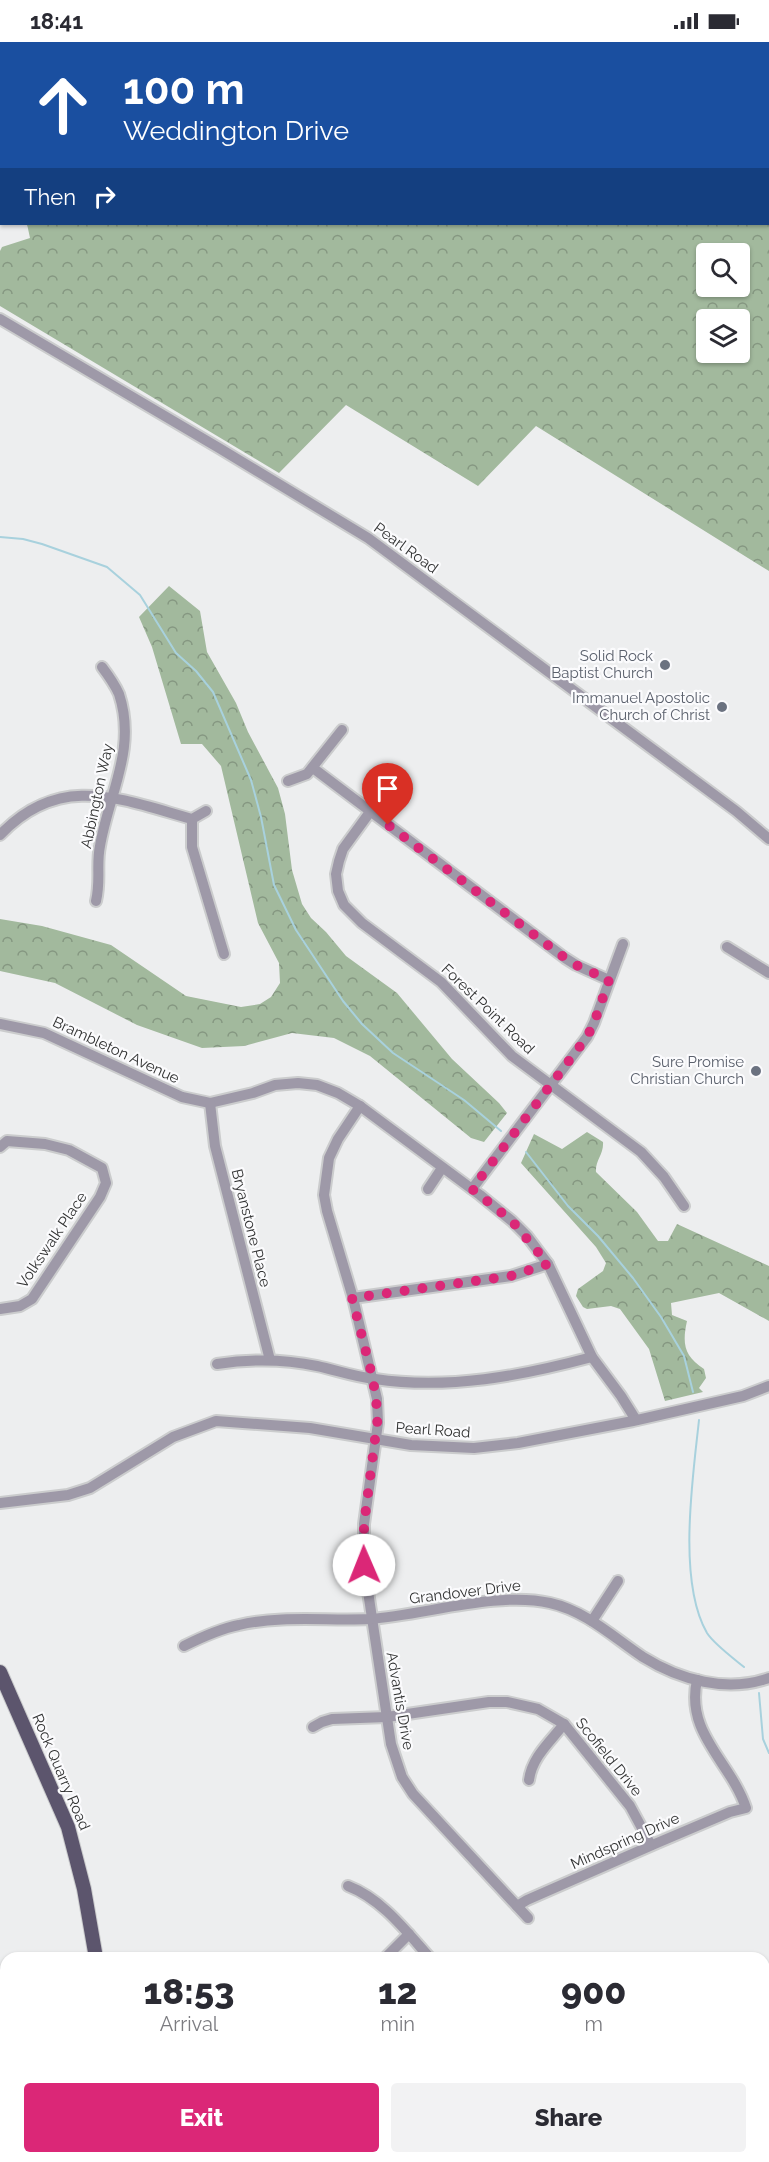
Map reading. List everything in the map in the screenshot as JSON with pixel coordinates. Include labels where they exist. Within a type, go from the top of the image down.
[{"type":"main road","name":"Rock Quarry Road","points":[[0,1672],[68,1827],[84,1889],[95,1952]]},
{"type":"street","name":"Pearl Road","points":[[0,319],[368,538],[736,811],[769,839]]},
{"type":"street","name":"Abbington Way","points":[[96,901],[100,885],[99,847],[125,751],[126,725],[118,692],[102,667]]},
{"type":"street","points":[[288,781],[307,774],[342,730]]},
{"type":"street","points":[[313,768],[565,958],[609,980]]},
{"type":"street","points":[[0,835],[25,813],[60,798],[82,795],[113,797],[192,819],[206,811]]},
{"type":"street","name":"Forest Point Road","points":[[370,812],[343,849],[339,861],[336,874],[338,891],[344,905],[362,923],[441,982],[512,1056],[641,1152],[664,1177],[684,1206]]},
{"type":"street","points":[[192,819],[192,847],[224,954]]},
{"type":"street","points":[[472,1189],[587,1037],[622,944]]},
{"type":"street","points":[[727,947],[769,973]]},
{"type":"street","name":"Brambleton Avenue","points":[[0,1024],[44,1032],[182,1097],[210,1103],[253,1093],[275,1085],[298,1083],[317,1085],[339,1093],[360,1106],[512,1221],[548,1264],[592,1358],[621,1395],[636,1420]]},
{"type":"street","name":"Bryanstone Place","points":[[210,1103],[215,1146],[270,1360]]},
{"type":"street","name":"Advantis Drive","points":[[360,1106],[338,1139],[329,1158],[324,1195],[373,1379],[378,1416],[363,1547],[371,1619],[396,1763],[413,1794],[528,1918]]},
{"type":"street","name":"Volkswalk Place","points":[[0,1147],[7,1141],[45,1144],[69,1150],[102,1168],[106,1183],[100,1197],[32,1299],[20,1306],[0,1309]]},
{"type":"street","points":[[428,1189],[442,1168]]},
{"type":"street","points":[[352,1298],[511,1276],[548,1264]]},
{"type":"street","points":[[216,1364],[270,1360],[314,1365],[373,1379],[415,1383],[475,1381],[538,1372],[592,1358]]},
{"type":"street","name":"Pearl Road","points":[[0,1503],[68,1495],[90,1488],[173,1437],[216,1421],[310,1428],[376,1441],[411,1445],[474,1448],[518,1443],[636,1420],[743,1396],[769,1386]]},
{"type":"street","points":[[592,1621],[618,1581]]},
{"type":"street","name":"Grandover Drive","points":[[184,1646],[210,1633],[257,1621],[371,1619],[503,1600],[529,1600],[571,1609],[644,1657],[680,1675],[716,1684],[741,1684],[769,1678]]},
{"type":"street","name":"Mindspring Drive","points":[[518,1906],[651,1845],[730,1812],[746,1808],[742,1797],[712,1750],[700,1726],[694,1704],[697,1680]]},
{"type":"street","name":"Scofield Drive","points":[[313,1727],[332,1719],[387,1717],[489,1702],[507,1702],[538,1709],[564,1724],[630,1806],[651,1845]]},
{"type":"street","points":[[529,1780],[530,1769],[535,1759],[564,1724]]},
{"type":"street","points":[[348,1886],[371,1898],[425,1952]]},
{"type":"street","points":[[391,1952],[409,1934]]},
{"type":"green space","points":[[27,225],[769,225],[769,571],[536,426],[478,486],[346,405],[279,473],[0,306],[0,251],[2,247],[30,238]]},
{"type":"green space","points":[[169,586],[200,611],[207,652],[236,703],[248,732],[278,788],[285,814],[292,870],[302,904],[311,918],[346,956],[397,993],[452,1059],[507,1113],[484,1142],[471,1138],[370,1056],[334,1038],[292,1033],[244,1046],[202,1048],[137,1025],[55,983],[0,971],[0,919],[42,926],[111,945],[186,996],[241,1007],[260,1004],[271,997],[280,983],[279,963],[258,923],[221,766],[202,744],[181,744],[152,647],[139,617]]},
{"type":"green space","points":[[587,1132],[603,1142],[596,1172],[637,1212],[658,1241],[668,1241],[677,1224],[769,1266],[769,1321],[719,1293],[671,1303],[672,1315],[687,1321],[686,1349],[692,1359],[704,1369],[706,1378],[699,1388],[703,1392],[665,1401],[649,1349],[620,1309],[611,1306],[587,1309],[576,1296],[578,1289],[603,1271],[606,1263],[596,1247],[521,1163],[534,1134],[562,1149]]},
{"type":"waterway","points":[[0,537],[23,539],[42,544],[107,567],[140,595],[176,653],[196,671],[213,692],[251,780],[261,817],[274,885],[296,930],[343,1001],[362,1024],[393,1053],[464,1100],[501,1131]]},
{"type":"waterway","points":[[526,1152],[568,1206],[598,1236],[633,1278],[661,1317],[684,1356],[693,1392]]},
{"type":"waterway","points":[[699,1420],[691,1499],[692,1586],[698,1611],[707,1633],[744,1667]]},
{"type":"waterway","points":[[759,1693],[763,1739],[769,1753]]},
{"type":"place","name":"Solid Rock Baptist Church","points":[[665,665]]},
{"type":"place","name":"Immanuel Apostolic Church of Christ","points":[[722,707]]},
{"type":"place","name":"Sure Promise Christian Church","points":[[756,1071]]},
{"type":"route","points":[[364,1565],[364,1524],[378,1416],[373,1379],[352,1298],[511,1276],[548,1264],[527,1236],[512,1221],[472,1189],[587,1037],[609,980],[565,958],[388,825]]}]
